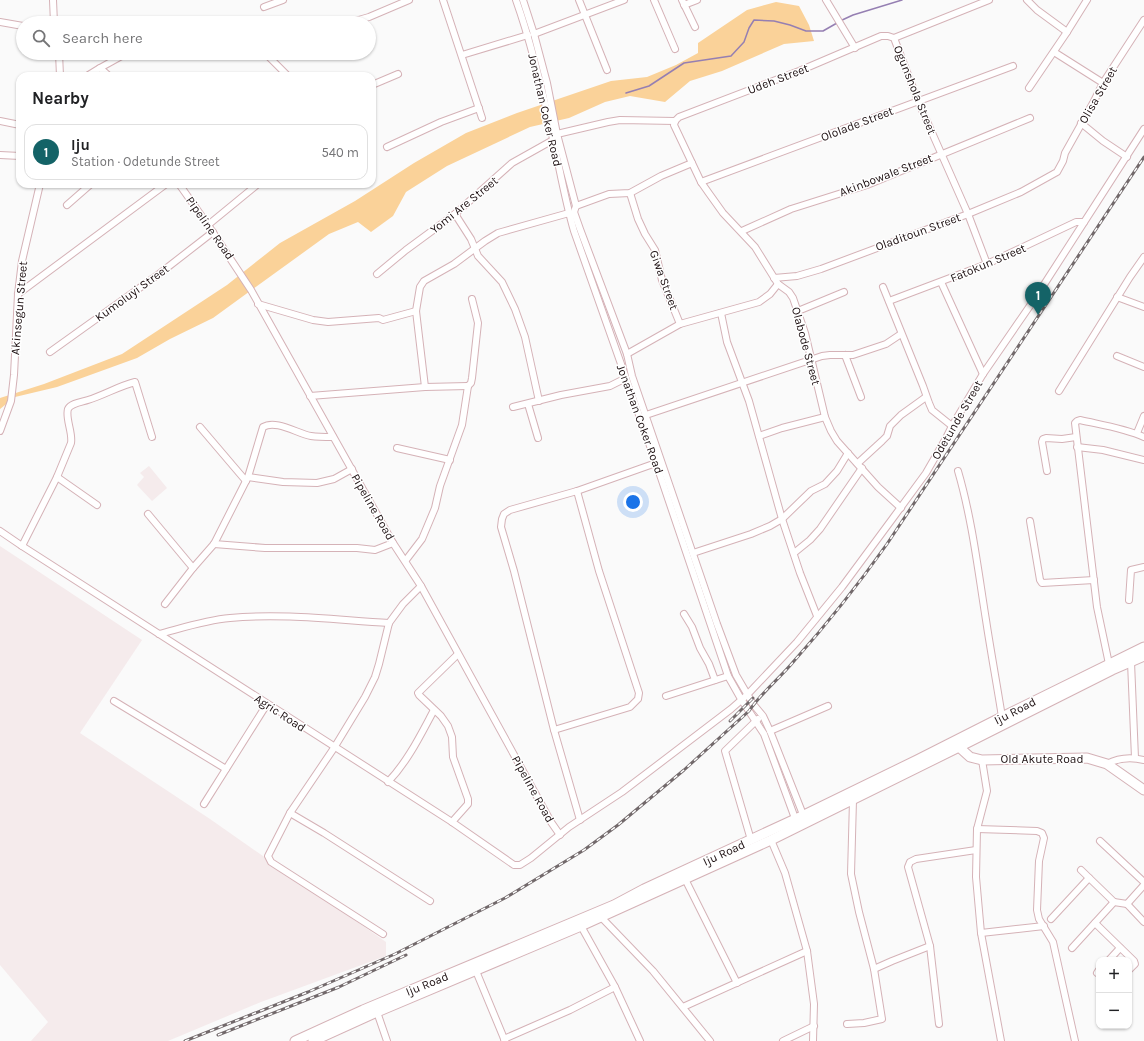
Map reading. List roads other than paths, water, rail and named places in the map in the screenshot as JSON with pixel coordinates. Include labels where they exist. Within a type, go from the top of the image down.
[{"type":"main road","name":"Iju Road","points":[[313,1041],[377,1012],[581,926],[771,840],[800,821],[950,745],[1002,716],[1144,647]]},
{"type":"main road","name":"Iju Road","points":[[295,1041],[363,1010],[614,905],[644,889],[751,840],[853,800],[1106,673],[1144,656]]},
{"type":"main road","name":"Old Akute Road","points":[[959,748],[970,757],[982,760],[1087,758],[1107,764],[1144,790]]},
{"type":"street","points":[[53,0],[54,16]]},
{"type":"street","points":[[264,7],[282,0]]},
{"type":"street","points":[[372,16],[409,0]]},
{"type":"street","points":[[443,0],[482,118]]},
{"type":"street","name":"Jonathan Coker Road","points":[[516,0],[531,34]]},
{"type":"street","name":"Jonathan Coker Road","points":[[523,0],[531,34],[547,83],[569,213],[728,676],[764,734],[800,821]]},
{"type":"street","points":[[578,0],[607,70]]},
{"type":"street","points":[[462,55],[563,24],[584,14],[624,0]]},
{"type":"street","points":[[654,0],[675,49]]},
{"type":"street","points":[[695,27],[683,3],[697,0]]},
{"type":"street","points":[[826,0],[855,48]]},
{"type":"street","points":[[894,38],[989,0]]},
{"type":"street","points":[[1027,0],[1037,10],[1067,32]]},
{"type":"street","points":[[1029,88],[1067,32],[1086,0]]},
{"type":"street","name":"Olisa Street","points":[[1057,172],[1065,153],[1103,83],[1144,20]]},
{"type":"street","points":[[0,22],[16,25]]},
{"type":"street","name":"Ogunshola Street","points":[[881,36],[894,38],[918,101],[968,214],[987,264]]},
{"type":"street","name":"Udeh Street","points":[[675,121],[679,117],[855,48],[881,36]]},
{"type":"street","points":[[1054,52],[1103,83]]},
{"type":"street","points":[[59,60],[60,72]]},
{"type":"street","points":[[94,72],[114,60]]},
{"type":"street","points":[[273,60],[284,72]]},
{"type":"street","name":"Ololade Street","points":[[701,182],[1013,66]]},
{"type":"street","points":[[100,68],[104,72]]},
{"type":"street","points":[[376,83],[398,74]]},
{"type":"street","points":[[386,147],[441,122],[479,108]]},
{"type":"street","name":"Akinbowale Street","points":[[742,232],[791,209],[867,184],[1030,118]]},
{"type":"street","name":"Yomi Are Street","points":[[377,274],[406,250],[455,214],[512,163],[555,137],[620,120],[675,121]]},
{"type":"street","points":[[0,121],[16,124]]},
{"type":"street","name":"Olabode Street","points":[[675,121],[674,125],[701,182],[723,213],[755,247],[778,284],[789,292],[793,298],[812,360],[825,417],[837,441],[878,487],[901,508]]},
{"type":"street","points":[[1081,123],[1103,141],[1127,157]]},
{"type":"street","name":"Odetunde Street","points":[[560,835],[628,787],[731,709],[747,695],[776,666],[842,587],[926,473],[983,374],[1036,297],[1144,129]]},
{"type":"street","name":"Jonathan Coker Road","points":[[555,137],[576,206],[574,212],[627,354],[632,376],[736,675],[747,695],[762,714],[770,731],[800,821]]},
{"type":"street","points":[[0,155],[16,156]]},
{"type":"street","points":[[576,206],[609,194],[630,193],[661,176],[692,163]]},
{"type":"street","name":"Oladitoun Street","points":[[774,278],[797,276],[968,214],[1021,192],[1057,172]]},
{"type":"street","name":"Akinsegun Street","points":[[0,431],[11,401],[13,389],[18,294],[22,260],[39,188]]},
{"type":"street","points":[[67,205],[86,188]]},
{"type":"street","points":[[18,294],[161,188]]},
{"type":"street","name":"Pipeline Road","points":[[182,188],[208,224],[251,290],[393,543],[406,560],[421,586],[551,822],[560,835]]},
{"type":"street","points":[[208,224],[253,188]]},
{"type":"street","name":"Giwa Street","points":[[630,193],[638,219],[655,250],[662,280],[680,324]]},
{"type":"street","points":[[425,387],[416,311],[420,287],[424,281],[454,264],[498,233],[569,213]]},
{"type":"street","points":[[455,214],[471,239],[478,256],[502,282],[515,309],[525,337],[539,401]]},
{"type":"street","name":"Fatokun Street","points":[[889,301],[987,264],[1076,222],[1084,222]]},
{"type":"street","name":"Kumoluyi Street","points":[[50,352],[213,232]]},
{"type":"street","points":[[1059,391],[1117,297],[1144,257]]},
{"type":"street","points":[[941,282],[983,374]]},
{"type":"street","points":[[627,354],[680,324],[760,302],[770,294],[778,284]]},
{"type":"street","points":[[884,287],[932,410],[952,426]]},
{"type":"street","points":[[798,311],[844,292]]},
{"type":"street","points":[[1117,297],[1144,307]]},
{"type":"street","points":[[406,560],[422,539],[435,508],[440,486],[464,418],[468,386],[471,383],[472,378],[478,323],[472,300]]},
{"type":"street","points":[[258,304],[313,320],[328,322],[379,318],[383,320],[416,311]]},
{"type":"street","points":[[721,313],[727,342],[749,401],[782,519],[800,573],[817,616]]},
{"type":"street","points":[[646,415],[812,360],[830,355],[853,355],[886,344],[902,334]]},
{"type":"street","points":[[845,355],[861,397]]},
{"type":"street","points":[[1117,356],[1144,367]]},
{"type":"street","points":[[513,408],[561,395],[610,386],[626,378]]},
{"type":"street","points":[[22,546],[57,477],[71,444],[72,438],[68,408],[72,405],[135,382],[152,437]]},
{"type":"street","points":[[310,396],[425,387],[468,386]]},
{"type":"street","points":[[794,553],[810,540],[820,529],[860,466],[887,436],[890,426],[901,415],[926,397]]},
{"type":"street","points":[[528,404],[538,438]]},
{"type":"street","points":[[1136,433],[1144,416]]},
{"type":"street","points":[[759,436],[782,428],[825,417]]},
{"type":"street","points":[[1109,664],[1094,580],[1075,423],[1080,420],[1136,433],[1144,437]]},
{"type":"street","points":[[165,604],[214,544],[247,479],[263,427],[267,425],[291,428],[301,434],[333,437]]},
{"type":"street","points":[[200,427],[247,479],[317,484],[334,479],[352,469]]},
{"type":"street","points":[[1047,471],[1042,442],[1043,439],[1076,437]]},
{"type":"street","points":[[1077,447],[1102,450],[1144,460]]},
{"type":"street","points":[[397,448],[450,460]]},
{"type":"street","points":[[693,553],[751,534],[782,519],[811,491],[825,484],[837,471],[848,453]]},
{"type":"street","points":[[580,820],[554,730],[514,571],[501,527],[502,519],[504,514],[510,510],[576,491],[656,464]]},
{"type":"street","points":[[958,471],[975,547],[1002,716]]},
{"type":"street","points":[[57,477],[97,504]]},
{"type":"street","points":[[554,730],[630,707],[638,699],[639,693],[599,571],[576,491]]},
{"type":"street","points":[[148,514],[193,568]]},
{"type":"street","points":[[1030,521],[1040,580],[1042,583],[1094,580]]},
{"type":"street","name":"Agric Road","points":[[0,531],[334,748],[452,822],[514,865],[520,865],[531,858],[560,835]]},
{"type":"street","points":[[214,544],[265,548],[357,548],[375,550],[393,543]]},
{"type":"street","points":[[1129,600],[1131,570],[1144,568]]},
{"type":"street","points":[[383,934],[269,860],[268,856],[290,813],[334,748],[363,701],[375,677],[389,623],[403,604],[421,586]]},
{"type":"street","points":[[684,614],[692,627],[715,680]]},
{"type":"street","points":[[159,634],[229,618],[258,616],[310,617],[389,623]]},
{"type":"street","points":[[452,822],[466,807],[468,804],[468,799],[453,757],[452,737],[448,726],[441,716],[418,693],[458,654]]},
{"type":"street","points":[[1131,662],[1136,758]]},
{"type":"street","points":[[666,696],[728,676]]},
{"type":"street","points":[[114,701],[226,769]]},
{"type":"street","points":[[204,804],[267,704]]},
{"type":"street","points":[[770,731],[828,706]]},
{"type":"street","points":[[388,782],[397,773],[412,752],[434,710]]},
{"type":"street","points":[[751,840],[725,751],[762,714]]},
{"type":"street","points":[[1107,764],[1114,760],[1136,758],[1144,760]]},
{"type":"street","points":[[982,760],[987,792],[977,829],[976,877],[981,933],[1001,1041]]},
{"type":"street","points":[[847,1024],[864,1023],[882,1018],[874,970],[851,874],[853,800]]},
{"type":"street","points":[[290,813],[430,901]]},
{"type":"street","points":[[977,829],[1037,831],[1042,833],[1044,838],[1039,861],[1037,910],[1039,919],[1053,942],[1075,1041]]},
{"type":"street","points":[[771,840],[785,873],[807,951],[814,1004],[813,1041]]},
{"type":"street","points":[[1100,841],[1144,882]]},
{"type":"street","points":[[939,1024],[930,946],[908,867],[910,862],[916,860],[976,850]]},
{"type":"street","points":[[1081,870],[1114,902],[1127,904],[1144,922]]},
{"type":"street","points":[[1051,919],[1089,878]]},
{"type":"street","points":[[685,879],[737,983]]},
{"type":"street","points":[[1127,904],[1144,885]]},
{"type":"street","points":[[1072,948],[1114,902]]},
{"type":"street","points":[[601,917],[653,971],[710,1041]]},
{"type":"street","points":[[1095,923],[1130,957]]},
{"type":"street","points":[[581,926],[615,987],[640,1041]]},
{"type":"street","points":[[981,933],[1044,926]]},
{"type":"street","points":[[874,970],[930,946]]},
{"type":"street","points":[[1112,957],[1120,948]]},
{"type":"street","points":[[683,1007],[807,951]]},
{"type":"street","points":[[1132,959],[1135,964],[1132,967]]},
{"type":"street","points":[[476,971],[504,1040],[570,1010],[615,987]]},
{"type":"street","points":[[377,1012],[388,1041]]},
{"type":"street","points":[[783,1041],[814,1026]]},
{"type":"waterway","points":[[840,21],[853,15],[902,0]]},
{"type":"waterway","points":[[626,93],[649,86],[684,63],[731,56],[744,42],[749,28],[754,20],[774,21],[806,31],[823,31],[837,23]]},
{"type":"railway","points":[[185,1041],[308,992],[395,954],[505,898],[584,850],[618,825],[684,770],[749,711],[830,619],[887,544],[1144,157]]},
{"type":"railway","points":[[730,721],[753,698]]},
{"type":"railway","points":[[218,1035],[339,987],[406,955]]},
{"type":"place","name":"Iju","points":[[1038,315]]}]
